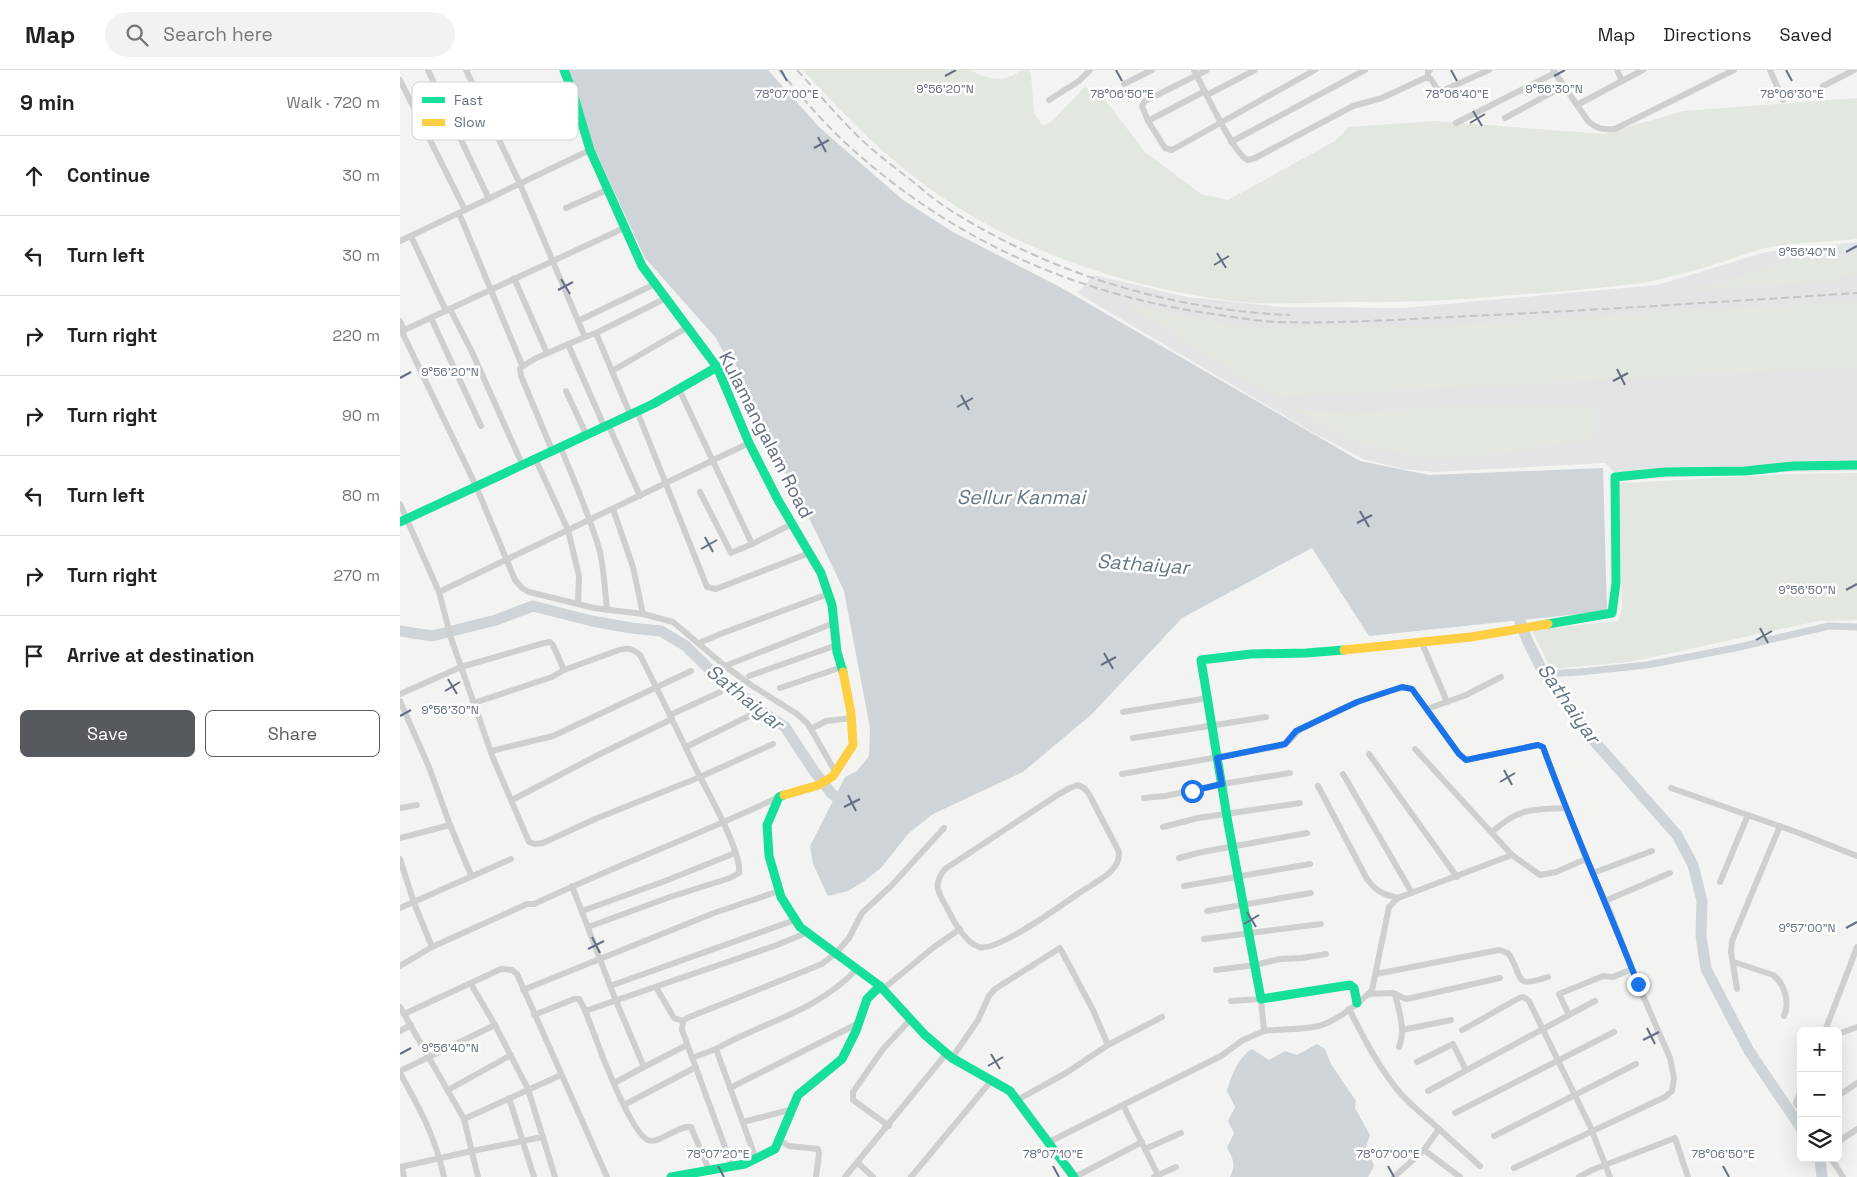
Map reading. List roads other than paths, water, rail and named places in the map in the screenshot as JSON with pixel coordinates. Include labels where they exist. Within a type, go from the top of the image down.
[{"type":"street","points":[[428,70],[434,82]]},
{"type":"street","points":[[466,70],[472,82]]},
{"type":"street","name":"Kulamangalam Road","points":[[564,70],[569,82]]},
{"type":"street","points":[[1048,100],[1070,88],[1090,70]]},
{"type":"street","points":[[1124,84],[1152,70]]},
{"type":"street","points":[[1206,70],[1195,72],[1142,104],[1148,121],[1165,148],[1170,150],[1315,70]]},
{"type":"street","points":[[1148,121],[1255,70]]},
{"type":"street","points":[[1231,142],[1365,70]]},
{"type":"street","points":[[1430,70],[1428,71],[1428,78],[1437,89],[1444,90],[1489,70]]},
{"type":"street","points":[[1617,70],[1622,81]]},
{"type":"street","points":[[1577,105],[1643,70]]},
{"type":"street","points":[[1456,123],[1554,71],[1588,121],[1595,127],[1604,130],[1615,129],[1734,70]]},
{"type":"street","points":[[1770,70],[1784,100]]},
{"type":"street","points":[[1823,86],[1854,70]]},
{"type":"street","points":[[1195,72],[1231,142],[1244,159],[1255,158],[1353,106],[1382,98],[1428,78]]},
{"type":"street","points":[[400,80],[412,106]]},
{"type":"street","points":[[1505,118],[1564,86]]},
{"type":"street","name":"Kulamangalam Road","points":[[578,110],[590,150],[642,266],[717,367],[749,443],[792,524],[821,573],[832,605],[836,645],[846,681],[852,718],[853,745],[835,775]]},
{"type":"street","points":[[428,140],[462,212],[522,365],[520,368],[521,376],[590,520],[604,574],[607,610]]},
{"type":"street","points":[[461,140],[489,199]]},
{"type":"street","points":[[499,140],[520,184],[585,337]]},
{"type":"street","points":[[400,241],[590,150]]},
{"type":"street","points":[[566,208],[608,190]]},
{"type":"street","points":[[402,332],[624,228]]},
{"type":"street","points":[[411,236],[448,310],[472,352],[522,464]]},
{"type":"street","points":[[514,278],[547,353]]},
{"type":"street","points":[[578,321],[655,284]]},
{"type":"street","points":[[522,365],[596,333],[666,298]]},
{"type":"street","points":[[431,318],[481,426]]},
{"type":"street","points":[[400,321],[402,332],[476,486],[515,580],[522,588],[528,592],[594,608],[643,614],[673,622],[725,666],[797,714],[808,724],[835,775],[819,784],[779,797],[723,823],[432,947],[402,964],[400,954]]},
{"type":"street","points":[[612,371],[688,327]]},
{"type":"street","points":[[596,333],[666,484],[704,582],[711,589],[716,589],[809,552]]},
{"type":"street","points":[[568,344],[640,496]]},
{"type":"street","points":[[403,521],[634,413],[717,367]]},
{"type":"street","points":[[679,389],[752,544]]},
{"type":"street","points":[[566,391],[586,434]]},
{"type":"street","points":[[438,592],[749,443]]},
{"type":"street","points":[[535,458],[568,530],[579,576],[578,603]]},
{"type":"street","points":[[1264,1031],[1261,999],[1201,660],[1251,654],[1306,653],[1422,643],[1471,637],[1612,612],[1616,583],[1615,477],[1665,472],[1745,471],[1793,466],[1857,466]]},
{"type":"street","points":[[700,492],[729,552],[734,552],[752,544],[792,524]]},
{"type":"street","points":[[400,504],[403,521],[438,592],[451,638],[491,751],[529,842],[535,844],[543,842],[700,777],[772,744]]},
{"type":"street","points":[[613,509],[631,560],[643,614]]},
{"type":"street","points":[[699,643],[828,594]]},
{"type":"street","points":[[725,666],[834,623]]},
{"type":"street","points":[[400,694],[461,667],[550,642],[554,645],[564,670]]},
{"type":"street","points":[[1422,643],[1447,702]]},
{"type":"street","points":[[749,676],[836,645]]},
{"type":"street","points":[[474,703],[552,677],[564,670],[625,648],[634,650],[640,655],[657,688],[723,823],[740,868],[739,872],[735,876],[588,927]]},
{"type":"street","points":[[780,688],[842,667]]},
{"type":"street","points":[[491,751],[553,736],[691,672]]},
{"type":"street","points":[[1427,709],[1466,695],[1501,678]]},
{"type":"street","points":[[1122,774],[1217,758],[1288,742],[1296,731],[1312,723],[1357,702],[1402,687],[1412,689],[1459,754],[1466,760],[1541,745],[1586,859],[1670,1058],[1674,1078],[1672,1091],[1665,1097],[1514,1168]]},
{"type":"street","points":[[512,800],[720,692]]},
{"type":"street","points":[[1123,712],[1208,698]]},
{"type":"street","points":[[400,701],[429,768],[471,875]]},
{"type":"street","points":[[686,747],[748,716]]},
{"type":"street","points":[[1133,738],[1266,717]]},
{"type":"street","points":[[811,729],[826,721],[852,718]]},
{"type":"street","points":[[1415,749],[1512,856],[1540,875],[1556,872],[1586,859]]},
{"type":"street","points":[[1368,754],[1457,876]]},
{"type":"street","points":[[1144,798],[1290,773]]},
{"type":"street","points":[[1343,774],[1412,893]]},
{"type":"street","points":[[1078,785],[1084,788],[1119,852],[1120,859],[1116,866],[1104,877],[1039,920],[992,947],[981,948],[973,944],[960,929],[938,892],[938,877],[945,868],[1070,788],[1078,785]]},
{"type":"street","points":[[1318,786],[1367,879],[1375,889],[1383,894],[1398,898]]},
{"type":"street","points":[[1671,788],[1780,826],[1857,856]]},
{"type":"street","points":[[779,797],[767,826],[769,856],[781,897],[800,927],[882,988],[910,1019],[949,1056],[1010,1091],[1074,1177],[1142,1142]]},
{"type":"street","points":[[1163,826],[1198,818],[1300,803]]},
{"type":"street","points":[[400,808],[417,805]]},
{"type":"street","points":[[1492,832],[1503,822],[1518,813],[1531,809],[1566,808]]},
{"type":"street","points":[[1720,882],[1748,815]]},
{"type":"street","points":[[400,838],[450,825]]},
{"type":"street","points":[[1737,989],[1731,948],[1732,941],[1780,826]]},
{"type":"street","points":[[732,1166],[687,1045],[682,1030],[683,1021],[822,964],[836,953],[849,938],[862,913],[892,885],[944,828]]},
{"type":"street","points":[[1179,858],[1307,833]]},
{"type":"street","points":[[1593,873],[1652,851]]},
{"type":"street","points":[[582,911],[735,853]]},
{"type":"street","points":[[1049,1142],[1221,1056],[1243,1040],[1264,1031],[1318,1026],[1334,1019],[1372,990],[1389,907],[1398,898],[1512,856]]},
{"type":"street","points":[[400,859],[414,903],[432,947]]},
{"type":"street","points":[[400,908],[471,875],[511,859]]},
{"type":"street","points":[[1184,886],[1310,864]]},
{"type":"street","points":[[1605,901],[1670,872]]},
{"type":"street","points":[[572,886],[610,986],[644,1067]]},
{"type":"street","points":[[523,990],[714,913],[780,891]]},
{"type":"street","points":[[1207,911],[1310,893]]},
{"type":"street","points":[[610,986],[795,920]]},
{"type":"street","points":[[1204,939],[1321,924]]},
{"type":"street","points":[[671,1177],[696,1175],[709,1170],[745,1164],[775,1149],[798,1095],[842,1058],[859,1023],[867,999],[960,929]]},
{"type":"street","points":[[584,1011],[777,945],[808,932]]},
{"type":"street","points":[[1827,1027],[1857,947]]},
{"type":"street","points":[[845,1177],[978,1020],[989,996],[995,989],[1060,948],[1093,1010],[1108,1045]]},
{"type":"street","points":[[1376,974],[1499,950],[1508,953],[1520,978],[1524,982],[1548,977]]},
{"type":"street","points":[[1216,970],[1255,965],[1273,960],[1326,954]]},
{"type":"street","points":[[1734,962],[1777,978],[1787,1004],[1784,1016]]},
{"type":"street","points":[[404,1014],[502,969],[507,968],[517,974],[607,1177]]},
{"type":"street","points":[[692,1058],[716,1049],[826,997],[843,984],[857,969]]},
{"type":"street","points":[[1569,1015],[1559,994],[1603,976],[1613,977],[1632,969]]},
{"type":"street","points":[[1368,994],[1395,994],[1406,999],[1500,978]]},
{"type":"street","points":[[471,984],[495,1025],[528,1090],[555,1177]]},
{"type":"street","points":[[1231,1001],[1261,999],[1350,985],[1354,988],[1357,1003]]},
{"type":"street","points":[[656,987],[674,1018],[683,1021]]},
{"type":"street","points":[[1395,994],[1402,1030],[1402,1039],[1399,1047]]},
{"type":"street","points":[[1462,1030],[1522,997],[1529,1001],[1592,1130],[1610,1177]]},
{"type":"street","points":[[534,1015],[574,999],[579,999],[631,1119],[647,1140],[656,1140],[681,1128],[691,1127],[709,1170]]},
{"type":"street","points":[[1428,1091],[1595,1001]]},
{"type":"street","points":[[400,1007],[464,1119],[478,1177]]},
{"type":"street","points":[[1348,1009],[1372,1053],[1402,1096],[1480,1166]]},
{"type":"street","points":[[1017,1100],[1066,1073],[1108,1045],[1162,1016]]},
{"type":"street","points":[[889,1126],[853,1100],[853,1092],[883,1049],[910,1019]]},
{"type":"street","points":[[1402,1030],[1451,1020]]},
{"type":"street","points":[[730,1088],[859,1023]]},
{"type":"street","points":[[400,1031],[411,1025]]},
{"type":"street","points":[[444,1177],[440,1158],[425,1118],[400,1072],[495,1025]]},
{"type":"street","points":[[1842,1033],[1856,1028]]},
{"type":"street","points":[[1456,1114],[1614,1032]]},
{"type":"street","points":[[1417,1062],[1453,1044],[1466,1070]]},
{"type":"street","points":[[614,1083],[687,1045]]},
{"type":"street","points":[[716,1049],[756,1159]]},
{"type":"street","points":[[448,1090],[511,1055]]},
{"type":"street","points":[[1494,1136],[1636,1064]]},
{"type":"street","points":[[624,1105],[696,1067]]},
{"type":"street","points":[[464,1119],[561,1075]]},
{"type":"street","points":[[910,1177],[991,1081]]},
{"type":"street","points":[[1842,1093],[1857,1083]]},
{"type":"street","points":[[509,1098],[534,1177]]},
{"type":"street","points":[[1123,1105],[1157,1176],[1176,1167]]},
{"type":"street","points":[[743,1122],[793,1109]]},
{"type":"street","points":[[1394,1177],[1424,1150],[1439,1129]]},
{"type":"street","points":[[1842,1140],[1856,1132]]},
{"type":"street","points":[[1145,1149],[1181,1133]]},
{"type":"street","points":[[404,1177],[401,1167],[543,1137]]},
{"type":"street","points":[[1579,1177],[1675,1138],[1688,1177]]},
{"type":"street","points":[[780,1140],[789,1146],[818,1149],[816,1177]]},
{"type":"street","points":[[1424,1150],[1460,1177]]},
{"type":"street","points":[[1834,1162],[1843,1177]]},
{"type":"street","points":[[858,1163],[873,1177]]},
{"type":"water","name":"Sellur Kanmai","points":[[568,70],[768,70],[819,127],[903,200],[953,232],[1060,287],[1360,461],[1429,475],[1603,468],[1607,611],[1369,636],[1312,548],[1182,618],[1092,714],[1023,772],[933,814],[908,834],[881,868],[848,891],[828,896],[813,864],[810,846],[845,777],[857,771],[869,756],[870,728],[844,591],[817,534],[716,338],[645,258],[595,150],[578,100],[578,82],[572,82]]},
{"type":"water","points":[[1317,1044],[1325,1049],[1331,1064],[1356,1101],[1355,1108],[1370,1135],[1366,1147],[1374,1166],[1368,1177],[1230,1177],[1233,1162],[1227,1148],[1234,1133],[1228,1121],[1235,1107],[1227,1091],[1239,1061],[1252,1049],[1269,1060],[1285,1051],[1297,1055]]},
{"type":"waterway","name":"Sathaiyar","points":[[400,631],[432,636],[496,620],[533,606],[592,621],[661,631],[686,646],[710,670],[785,727],[831,793],[836,797],[851,801]]},
{"type":"waterway","name":"Sathaiyar","points":[[1514,606],[1528,642],[1544,674],[1557,688],[1588,734],[1677,835],[1693,865],[1702,901],[1701,936],[1706,969],[1749,1051],[1797,1122]]},
{"type":"waterway","points":[[1544,674],[1647,665],[1735,648],[1829,626],[1857,627]]},
{"type":"waterway","name":"Sathaiyar","points":[[1820,1162],[1822,1177]]},
{"type":"railway","points":[[779,70],[840,138],[889,180],[931,210],[974,236],[1019,258],[1065,277],[1113,293],[1163,305],[1261,321],[1330,322],[1583,310],[1857,293]]},
{"type":"railway","points":[[797,70],[863,141],[932,197],[986,231],[1026,251],[1068,269],[1111,284],[1155,296],[1245,312],[1290,315]]}]
